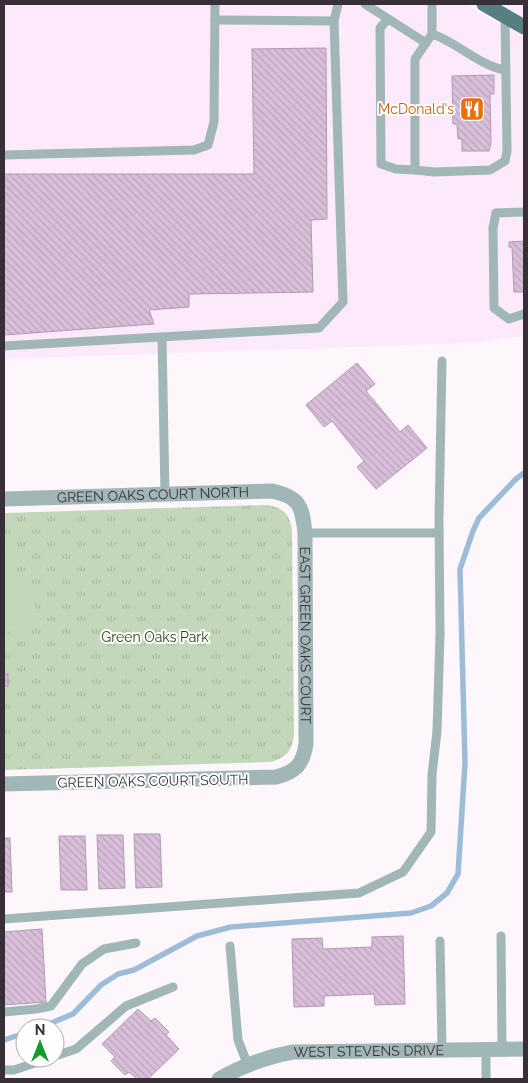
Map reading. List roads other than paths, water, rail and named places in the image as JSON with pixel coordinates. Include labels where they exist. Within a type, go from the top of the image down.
[{"type":"main road","points":[[484,4],[524,26]]},
{"type":"street","name":"GREEN OAKS COURT NORTH","points":[[4,500],[272,491],[288,494],[297,503]]},
{"type":"street","name":"EAST GREEN OAKS COURT","points":[[297,503],[303,515],[305,533],[306,744],[299,767]]},
{"type":"street","name":"GREEN OAKS COURT SOUTH","points":[[4,784],[276,777],[289,774],[299,767]]},
{"type":"street","name":"WEST STEVENS DRIVE","points":[[219,1079],[248,1064],[271,1056],[293,1052],[524,1049]]},
{"type":"lane","points":[[4,155],[194,150],[208,144],[214,122],[214,4]]},
{"type":"lane","points":[[4,346],[319,328],[343,302],[334,21],[338,4]]},
{"type":"lane","points":[[365,4],[426,43]]},
{"type":"lane","points":[[415,170],[415,59],[432,34],[432,4]]},
{"type":"lane","points":[[388,19],[380,28],[381,164],[396,169],[434,172],[490,170],[505,161],[508,151],[505,16]]},
{"type":"lane","points":[[215,20],[334,21]]},
{"type":"lane","points":[[432,34],[443,38],[494,68],[505,70]]},
{"type":"lane","points":[[524,212],[496,213],[493,228],[494,308],[509,319],[524,314]]},
{"type":"lane","points":[[162,337],[165,494]]},
{"type":"lane","points":[[4,919],[359,893],[403,872],[431,832],[438,702],[442,361]]},
{"type":"lane","points":[[305,533],[439,533]]},
{"type":"lane","points":[[501,936],[502,1050]]},
{"type":"lane","points":[[440,941],[442,1049]]},
{"type":"lane","points":[[4,1012],[36,1010],[51,1006],[82,964],[104,949],[136,944]]},
{"type":"lane","points":[[230,946],[238,1040],[248,1064]]},
{"type":"lane","points":[[65,1053],[76,1049],[126,1006],[173,987]]},
{"type":"lane","points":[[486,1050],[486,1079]]},
{"type":"lane","points":[[4,1070],[20,1068]]},
{"type":"waterway","points":[[63,1018],[73,1014],[101,985],[118,974],[134,970],[197,936],[231,927],[411,913],[431,906],[447,893],[458,874],[465,763],[460,569],[479,518],[524,473]]},
{"type":"waterway","points":[[4,1040],[15,1036]]},
{"type":"place","name":"McDonald's","points":[[472,109]]},
{"type":"park label","name":"Green Oaks Park","points":[[155,637]]}]
